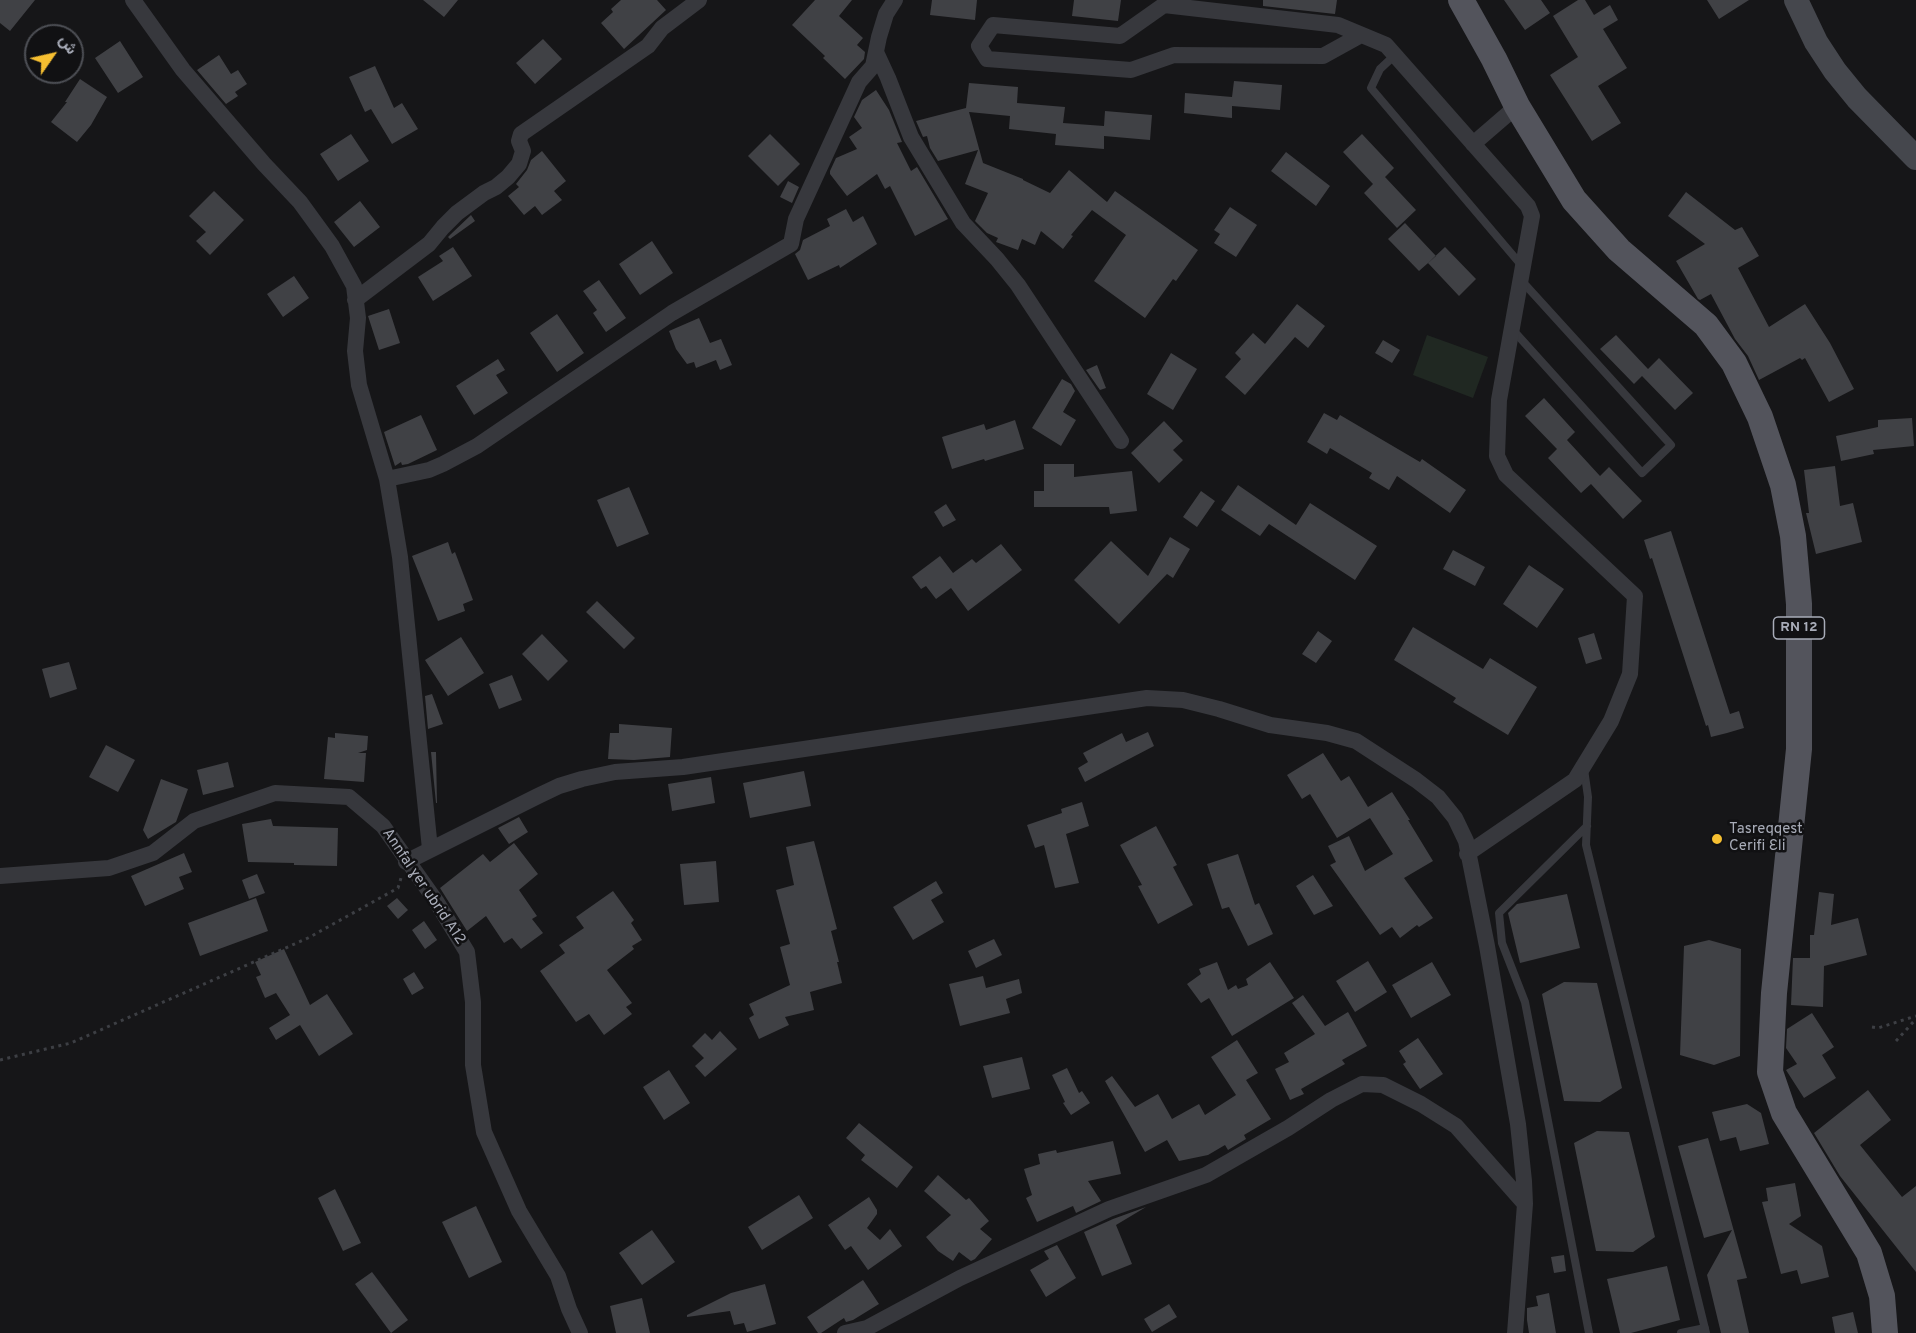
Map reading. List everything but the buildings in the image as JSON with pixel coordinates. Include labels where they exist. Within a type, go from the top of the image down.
[{"type":"main road","name":"RN 12","points":[[1461,0],[1517,106],[1574,200],[1619,250],[1706,325],[1734,363],[1760,417],[1783,485],[1793,536],[1799,604],[1798,748],[1774,993],[1770,1072],[1784,1113],[1869,1253],[1882,1296],[1885,1333]]},
{"type":"street","points":[[133,0],[183,70],[300,202],[332,246],[354,286],[358,318],[355,351],[359,385],[387,479],[400,557],[430,849]]},
{"type":"street","points":[[356,300],[429,244],[457,213],[508,177],[519,164],[523,151],[519,141],[521,134],[648,46],[662,28],[699,0]]},
{"type":"street","points":[[387,479],[429,470],[477,446],[672,313],[791,244],[796,219],[860,82],[873,66],[886,14],[895,0]]},
{"type":"street","points":[[1796,0],[1816,42],[1835,71],[1857,98],[1916,158]]},
{"type":"street","points":[[1361,35],[1323,56],[1174,55],[1131,70],[987,59],[979,46],[993,25],[1120,36],[1164,5],[1338,25],[1386,45],[1528,206],[1532,216],[1499,400],[1497,456],[1506,475],[1635,596],[1630,674],[1611,721],[1575,780],[1467,854]]},
{"type":"street","points":[[876,52],[911,137],[963,223],[997,259],[1017,285],[1121,441]]},
{"type":"street","points":[[1473,144],[1517,106]]},
{"type":"street","points":[[406,862],[558,786],[582,779],[615,772],[643,772],[694,766],[1147,698],[1183,700],[1270,725],[1327,733],[1356,741],[1438,797],[1455,818],[1466,841],[1518,1124],[1526,1204],[1515,1333]]},
{"type":"street","name":"Annfal ɣer ubrid A12","points":[[0,876],[109,868],[153,853],[194,821],[275,793],[349,797],[382,826],[436,901],[467,952],[473,1002],[473,1065],[484,1132],[519,1211],[558,1276],[568,1309],[580,1333]]},
{"type":"street","points":[[845,1333],[868,1331],[960,1278],[1108,1209],[1206,1175],[1362,1084],[1383,1085],[1456,1126],[1526,1204]]},
{"type":"lane","points":[[1395,55],[1380,69],[1371,88],[1522,273],[1671,445],[1642,472],[1512,328]]},
{"type":"lane","points":[[1584,767],[1588,796],[1586,845],[1705,1331],[1681,1333]]},
{"type":"lane","points":[[1587,826],[1499,913],[1502,943],[1525,1002],[1589,1333]]},
{"type":"path","points":[[0,1060],[71,1043],[308,938],[398,888],[406,862]]},
{"type":"path","points":[[1872,1027],[1878,1028],[1916,1018]]},
{"type":"path","points":[[1896,1041],[1916,1018]]},
{"type":"shaded area","points":[[1427,335],[1488,357],[1473,398],[1413,375]]},
{"type":"place","name":"Tasreqqest Cerifi Ɛli","points":[[1717,839]]}]
